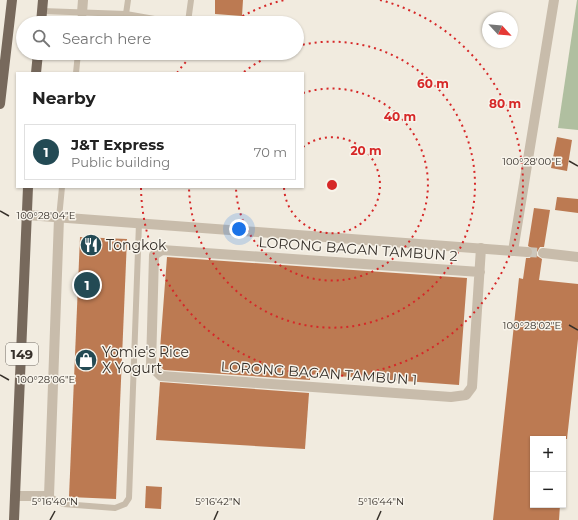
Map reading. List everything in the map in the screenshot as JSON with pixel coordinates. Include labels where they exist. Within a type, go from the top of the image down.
[{"type":"main road","points":[[0,104],[12,0]]},
{"type":"main road","points":[[42,16],[43,0]]},
{"type":"main road","points":[[36,72],[37,60]]},
{"type":"main road","name":"149","points":[[14,520],[28,188]]},
{"type":"street","points":[[81,16],[83,0]]},
{"type":"street","points":[[513,251],[554,0]]},
{"type":"street","points":[[27,215],[527,252]]},
{"type":"street","points":[[15,496],[49,496],[59,218]]},
{"type":"street","points":[[480,272],[481,248]]},
{"type":"street","name":"LORONG BAGAN TAMBUN 2","points":[[161,376],[151,366],[154,255],[162,250],[480,272]]},
{"type":"street","points":[[543,253],[578,257]]},
{"type":"street","name":"LORONG BAGAN TAMBUN 1","points":[[161,376],[451,397],[466,395],[472,387],[480,272]]},
{"type":"lane","points":[[126,14],[128,0]]},
{"type":"lane","points":[[189,16],[191,0]]},
{"type":"lane","points":[[42,11],[70,16]]},
{"type":"lane","points":[[104,16],[126,14],[137,16]]},
{"type":"lane","points":[[76,72],[77,60]]},
{"type":"lane","points":[[59,218],[62,188]]},
{"type":"lane","points":[[49,496],[63,504],[115,508],[124,504],[129,498],[139,223]]},
{"type":"green space","points":[[578,0],[578,130],[558,128]]},
{"type":"building","points":[[215,0],[243,0],[242,16],[215,14]]},
{"type":"building","points":[[557,137],[572,140],[567,171],[551,168]]},
{"type":"building","points":[[557,197],[578,199],[578,213],[555,210]]},
{"type":"building","points":[[534,208],[550,210],[544,247],[540,247],[537,252],[537,256],[542,259],[539,280],[578,284],[578,339],[567,439],[566,436],[530,436],[530,508],[560,508],[559,520],[493,520],[519,278],[523,279],[526,258],[530,258],[533,253],[533,249],[528,246]]},
{"type":"building","points":[[80,237],[127,239],[116,499],[69,497]]},
{"type":"building","points":[[167,257],[467,278],[459,385],[310,374],[310,380],[164,370],[161,367],[161,362],[159,362]]},
{"type":"building","points":[[160,382],[309,393],[305,449],[156,440]]},
{"type":"building","points":[[146,486],[162,487],[161,509],[145,508]]},
{"type":"tunnel","points":[[527,252],[543,253]]},
{"type":"place","name":"Tongkok","points":[[91,245]]},
{"type":"place","name":"J&T Express","points":[[87,285]]},
{"type":"place","name":"Yomie's Rice X Yogurt","points":[[86,360]]}]
